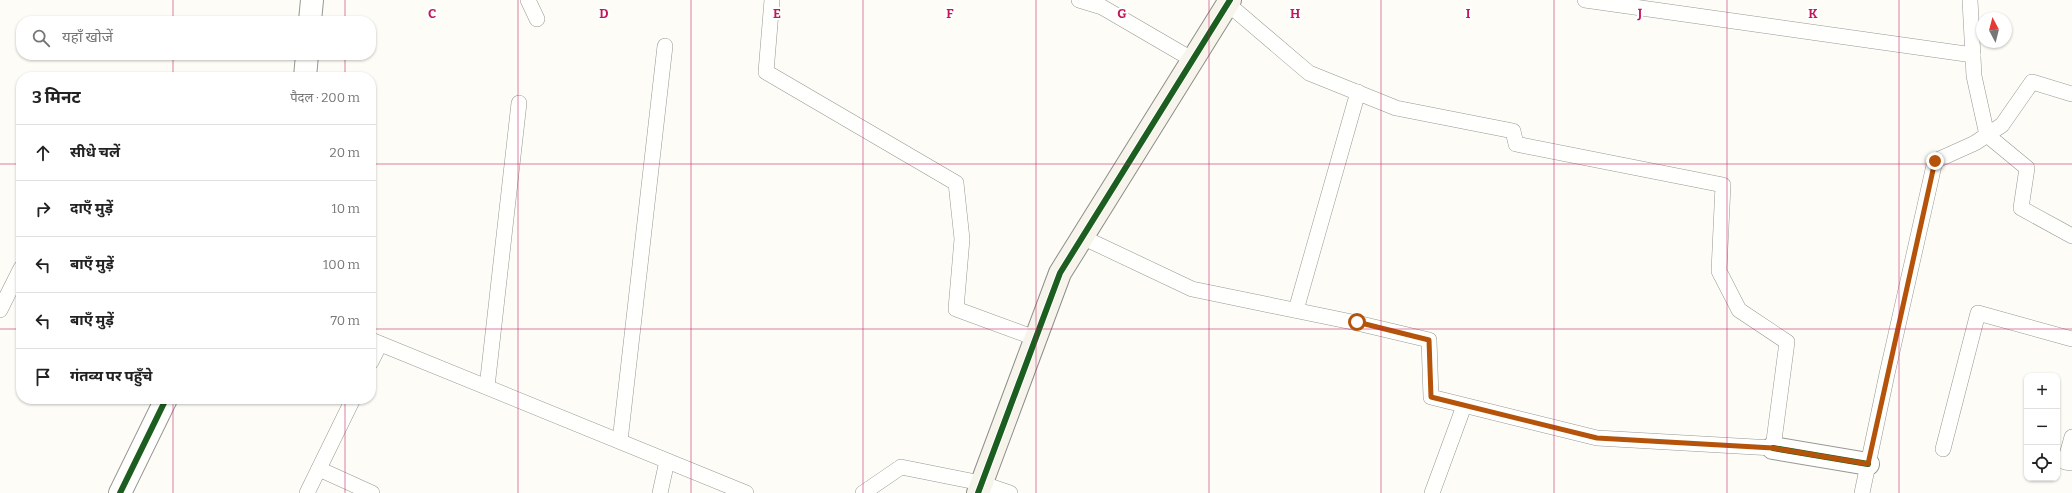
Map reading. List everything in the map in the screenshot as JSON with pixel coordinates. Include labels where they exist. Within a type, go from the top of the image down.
[{"type":"street","points":[[310,16],[312,0]]},
{"type":"street","points":[[980,488],[1060,272],[1229,2]]},
{"type":"street","points":[[305,72],[307,60]]},
{"type":"street","points":[[120,493],[164,404]]},
{"type":"street","points":[[1773,448],[1868,464]]},
{"type":"lane","points":[[528,0],[537,19]]},
{"type":"lane","points":[[772,0],[766,72],[956,183],[962,238],[956,309],[1035,338]]},
{"type":"lane","points":[[1079,0],[1102,7],[1193,60]]},
{"type":"lane","points":[[1585,0],[1973,55]]},
{"type":"lane","points":[[1970,0],[1974,76],[1987,135],[2027,168],[2021,208],[2072,236]]},
{"type":"lane","points":[[1082,237],[1192,289],[1296,310],[1429,340],[1431,397],[1597,438],[1773,448],[1787,342],[1739,310],[1719,271],[1723,185],[1516,144],[1513,131],[1396,108],[1309,73],[1229,2]]},
{"type":"lane","points":[[620,441],[665,46]]},
{"type":"lane","points":[[1862,493],[1935,161],[1975,143],[2002,125],[2032,82],[2072,94]]},
{"type":"lane","points":[[1296,310],[1358,92]]},
{"type":"lane","points":[[487,387],[519,103]]},
{"type":"lane","points":[[0,310],[16,278]]},
{"type":"lane","points":[[1943,449],[1978,313],[2072,339]]},
{"type":"lane","points":[[376,342],[746,493]]},
{"type":"lane","points":[[308,493],[351,404]]},
{"type":"lane","points":[[1432,493],[1464,406]]},
{"type":"lane","points":[[2072,437],[2065,462],[2072,463]]},
{"type":"lane","points":[[660,493],[667,461]]},
{"type":"lane","points":[[863,493],[901,467],[980,488],[1010,493]]},
{"type":"lane","points":[[319,469],[372,493]]},
{"type":"cycle path","points":[[978,493],[1060,273],[1230,0]]},
{"type":"cycle path","points":[[120,493],[164,404]]},
{"type":"cycle path","points":[[1773,448],[1868,464]]},
{"type":"route","points":[[1357,322],[1429,340],[1431,397],[1597,438],[1773,448],[1868,464],[1935,161]]}]
